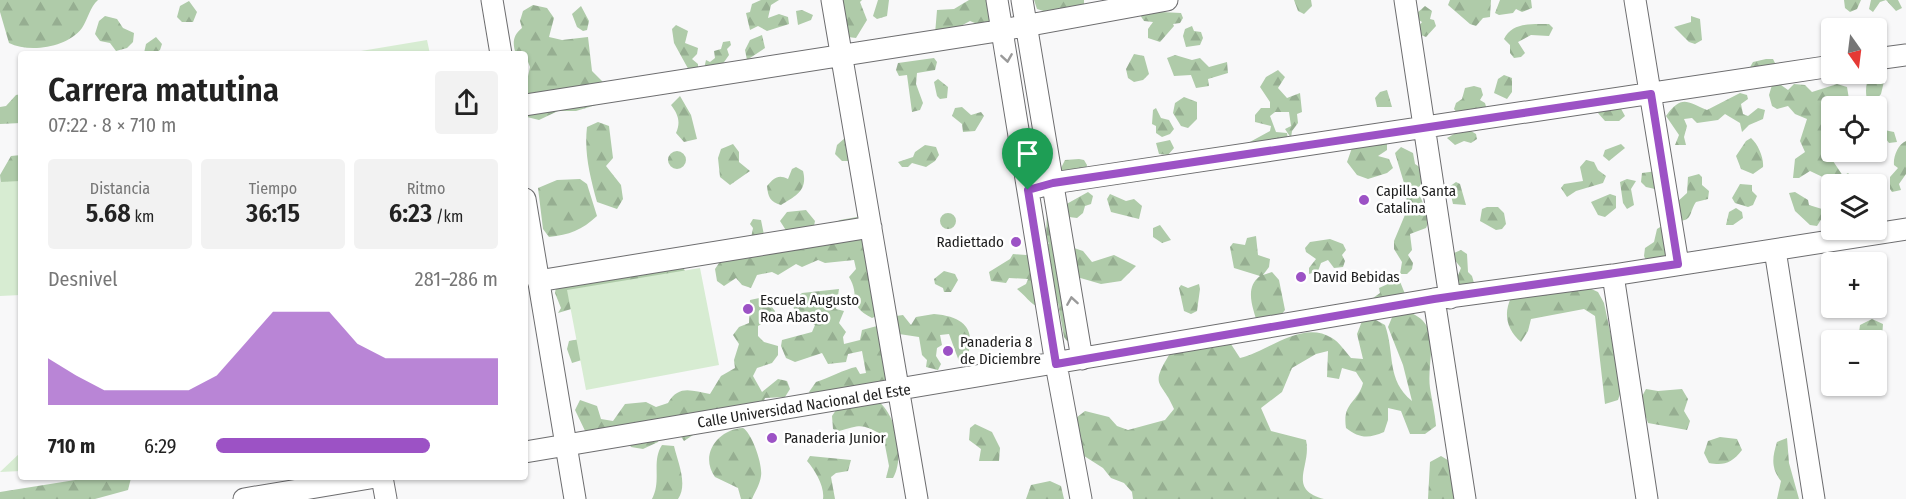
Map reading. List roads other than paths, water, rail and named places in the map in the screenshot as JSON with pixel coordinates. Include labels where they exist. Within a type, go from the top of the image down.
[{"type":"street","points":[[492,0],[500,51]]},
{"type":"street","points":[[832,0],[917,499]]},
{"type":"street","points":[[997,0],[1056,364],[1081,499]]},
{"type":"street","points":[[1022,0],[1082,359]]},
{"type":"street","points":[[528,105],[1002,30],[1167,0]]},
{"type":"street","points":[[1405,0],[1425,127],[1465,499]]},
{"type":"street","points":[[1635,0],[1678,264]]},
{"type":"street","points":[[1887,58],[1906,55]]},
{"type":"street","points":[[1028,190],[1053,183],[1821,68]]},
{"type":"street","points":[[528,218],[575,499]]},
{"type":"street","points":[[538,281],[871,227]]},
{"type":"street","name":"Calle Universidad Nacional del Este","points":[[528,452],[1442,298],[1613,275],[1906,229]]},
{"type":"street","points":[[1775,250],[1814,499]]},
{"type":"street","points":[[1613,275],[1647,499]]},
{"type":"street","points":[[244,499],[299,495],[363,480]]},
{"type":"street","points":[[383,480],[386,499]]},
{"type":"place","name":"Capilla Santa Catalina","points":[[1364,200]]},
{"type":"place","name":"Radiettado","points":[[1016,242]]},
{"type":"place","name":"David Bebidas","points":[[1301,277]]},
{"type":"place","name":"Escuela Augusto Roa Abasto","points":[[748,309]]},
{"type":"place","name":"Panaderia 8 de Diciembre","points":[[948,351]]},
{"type":"place","name":"Panaderia Junior","points":[[772,438]]}]
